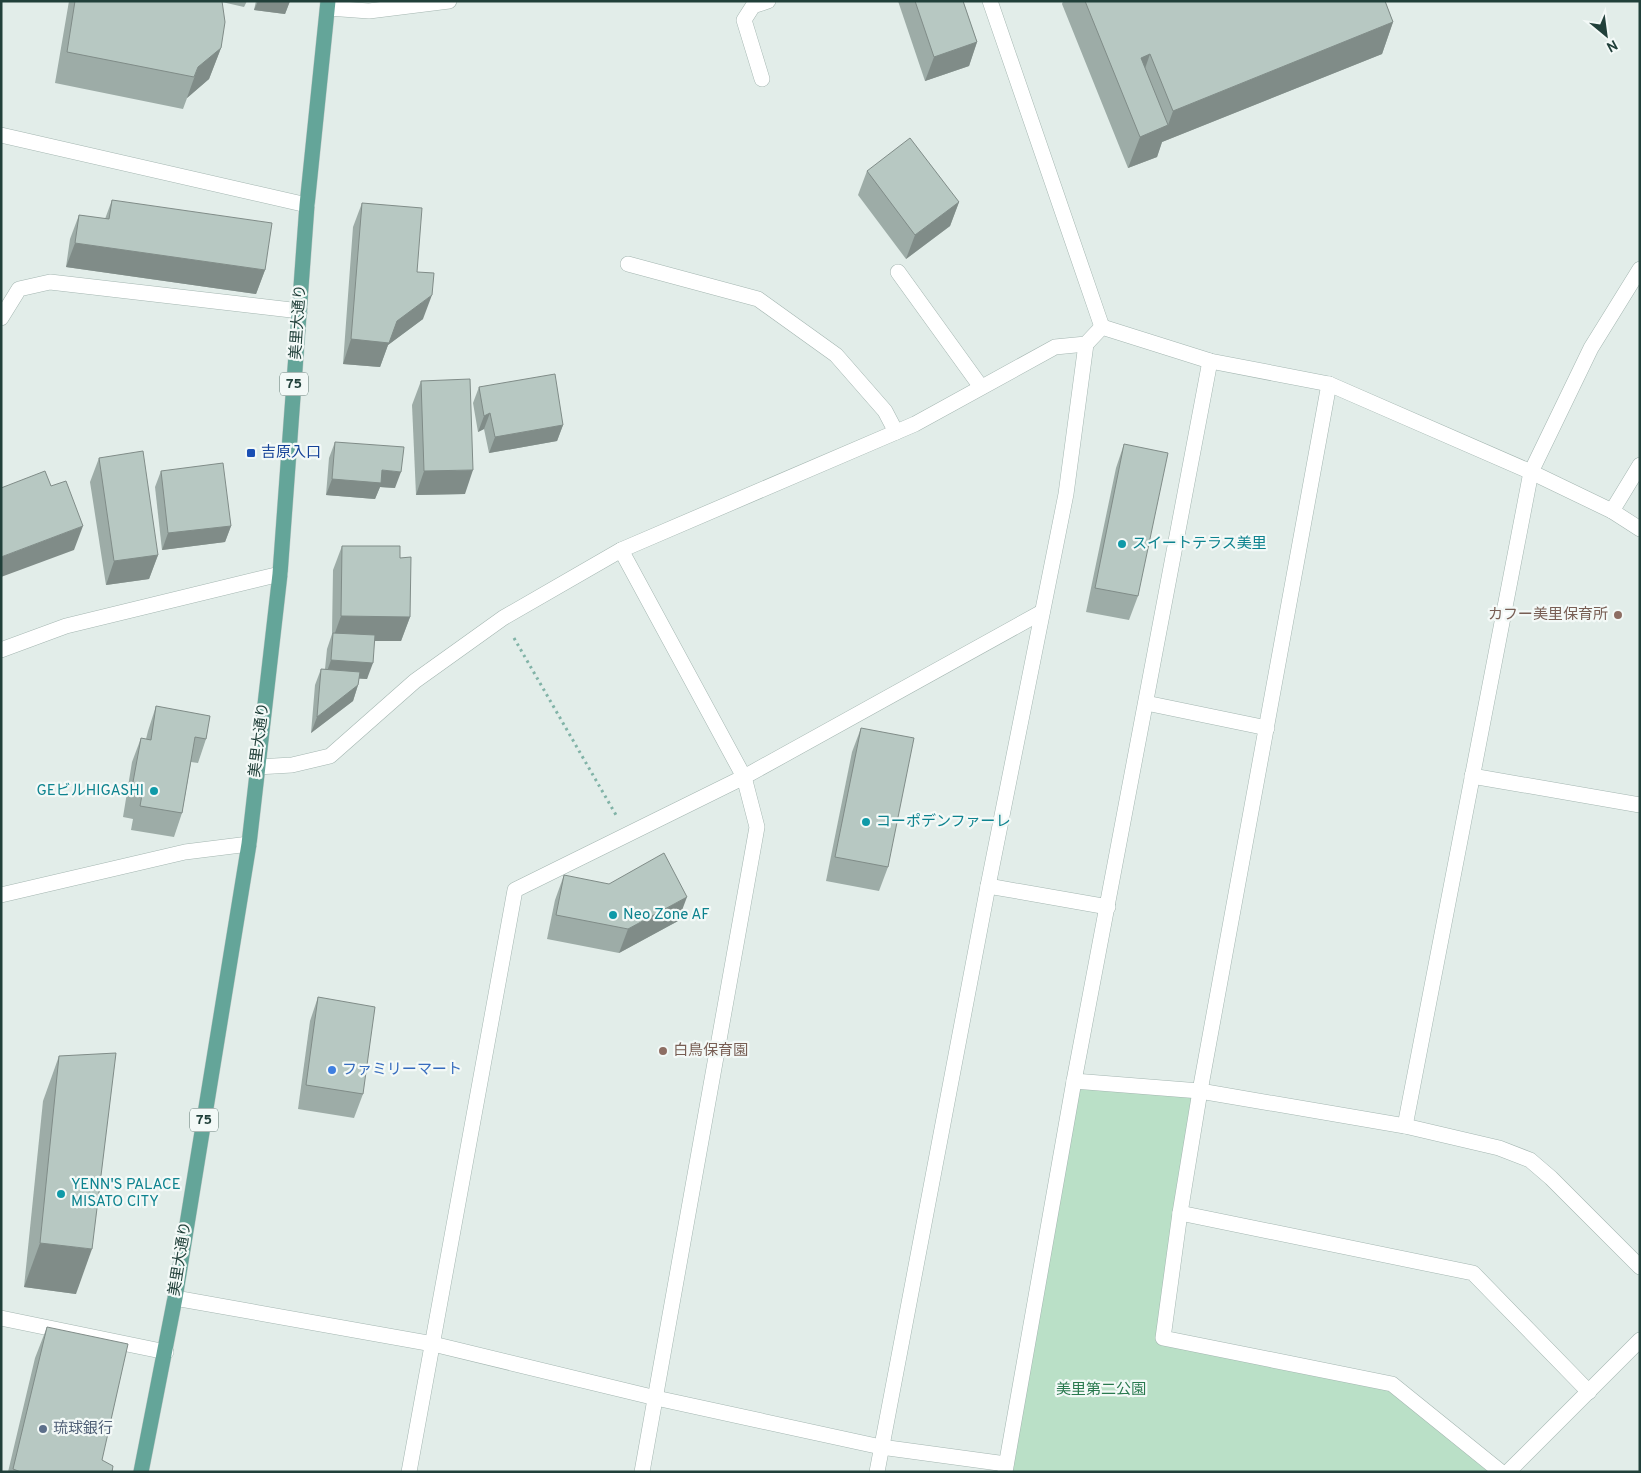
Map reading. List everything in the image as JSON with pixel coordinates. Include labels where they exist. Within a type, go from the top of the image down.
[{"type":"main road","name":"美里大通り","points":[[141,1472],[166,1352],[249,844],[280,574],[307,205],[328,5]]},
{"type":"street","points":[[328,5],[369,11],[449,1]]},
{"type":"street","points":[[762,79],[744,20],[753,6],[768,1]]},
{"type":"street","points":[[990,1],[1102,327]]},
{"type":"street","points":[[1,135],[307,205]]},
{"type":"street","points":[[628,264],[758,299],[836,355],[885,411],[896,432]]},
{"type":"street","points":[[1406,1126],[1531,472],[1591,348],[1640,269]]},
{"type":"street","points":[[898,272],[981,388]]},
{"type":"street","points":[[1,318],[19,289],[50,282],[300,311]]},
{"type":"street","points":[[877,1472],[988,886],[1066,494],[1086,344],[1102,327]]},
{"type":"street","points":[[1102,327],[1210,362],[1329,384],[1531,472],[1612,511],[1640,529]]},
{"type":"street","points":[[257,767],[292,765],[330,756],[415,681],[503,618],[621,550],[896,432],[1055,347],[1086,344]]},
{"type":"street","points":[[175,1298],[433,1344],[656,1398],[881,1447],[1006,1468],[1074,1081],[1210,362]]},
{"type":"street","points":[[1329,384],[1200,1091],[1180,1213],[1163,1338],[1392,1384],[1502,1472]]},
{"type":"street","points":[[1612,511],[1640,465]]},
{"type":"street","points":[[621,550],[744,777],[757,827],[642,1472]]},
{"type":"street","points":[[1,650],[66,626],[280,574]]},
{"type":"street","points":[[409,1472],[515,890],[744,777],[1042,612]]},
{"type":"street","points":[[1146,703],[1267,728]]},
{"type":"street","points":[[1472,776],[1640,805]]},
{"type":"street","points":[[1,894],[185,852],[249,844]]},
{"type":"street","points":[[988,886],[1108,906]]},
{"type":"street","points":[[1074,1081],[1200,1091],[1406,1126],[1499,1148],[1530,1160],[1551,1178],[1640,1267]]},
{"type":"street","points":[[1180,1213],[1473,1273],[1589,1392]]},
{"type":"street","points":[[1,1318],[166,1352]]},
{"type":"street","points":[[1508,1472],[1640,1340]]},
{"type":"path","points":[[503,618],[627,835]]},
{"type":"green space","name":"美里第二公園","points":[[1074,1081],[1200,1091],[1163,1338],[1392,1384],[1501,1472],[1005,1472]]},
{"type":"building","points":[[75,1],[222,1],[225,22],[221,48],[198,67],[194,77],[67,52]]},
{"type":"building","points":[[915,1],[963,1],[977,42],[934,57]]},
{"type":"building","points":[[1085,1],[1385,1],[1393,22],[1173,111],[1150,54],[1141,58],[1168,125],[1140,137]]},
{"type":"building","points":[[910,138],[959,202],[915,235],[867,171]]},
{"type":"building","points":[[112,200],[272,223],[265,270],[75,243],[79,215],[109,219]]},
{"type":"building","points":[[362,203],[422,208],[417,272],[434,273],[432,295],[397,321],[389,343],[351,339]]},
{"type":"building","points":[[555,374],[563,425],[495,437],[490,413],[484,416],[479,387]]},
{"type":"building","points":[[470,379],[473,470],[424,471],[421,381]]},
{"type":"building","points":[[335,442],[404,447],[401,472],[382,470],[381,483],[332,479]]},
{"type":"building","name":"スイートテラス美里","points":[[1124,444],[1168,453],[1138,596],[1095,588]]},
{"type":"building","points":[[143,451],[158,555],[114,561],[99,458]]},
{"type":"building","points":[[223,463],[231,526],[168,533],[161,471]]},
{"type":"building","points":[[45,471],[51,486],[66,481],[83,526],[1,557],[1,488]]},
{"type":"building","points":[[342,546],[400,546],[400,558],[411,557],[410,617],[341,616]]},
{"type":"building","points":[[333,633],[375,635],[373,663],[331,660]]},
{"type":"building","points":[[321,669],[360,672],[358,685],[317,717]]},
{"type":"building","name":"GEビルHIGASHI","points":[[156,706],[210,716],[206,739],[195,737],[182,813],[140,806],[142,795],[131,793],[141,738],[151,740]]},
{"type":"building","name":"コーポデンファーレ","points":[[861,728],[914,738],[888,867],[835,857]]},
{"type":"building","points":[[664,853],[687,897],[628,929],[556,915],[564,875],[609,884]]},
{"type":"building","name":"ファミリーマート","points":[[318,997],[375,1007],[363,1094],[306,1085]]},
{"type":"building","name":"YENN'S PALACE MISATO CITY","points":[[116,1053],[92,1249],[40,1243],[59,1056]]},
{"type":"building","points":[[47,1327],[128,1344],[102,1460],[113,1466],[112,1472],[21,1472],[13,1469]]},
{"type":"place","name":"吉原入口","points":[[251,453]]},
{"type":"place","name":"スイートテラス美里","points":[[1122,544]]},
{"type":"place","name":"カフー美里保育所","points":[[1618,615]]},
{"type":"place","name":"GEビルHIGASHI","points":[[154,791]]},
{"type":"place","name":"コーポデンファーレ","points":[[866,822]]},
{"type":"place","name":"Neo Zone AF","points":[[613,915]]},
{"type":"place","name":"白鳥保育園","points":[[663,1051]]},
{"type":"place","name":"ファミリーマート","points":[[332,1070]]},
{"type":"place","name":"YENN'S PALACE MISATO CITY","points":[[61,1194]]},
{"type":"place","name":"琉球銀行","points":[[43,1429]]}]
